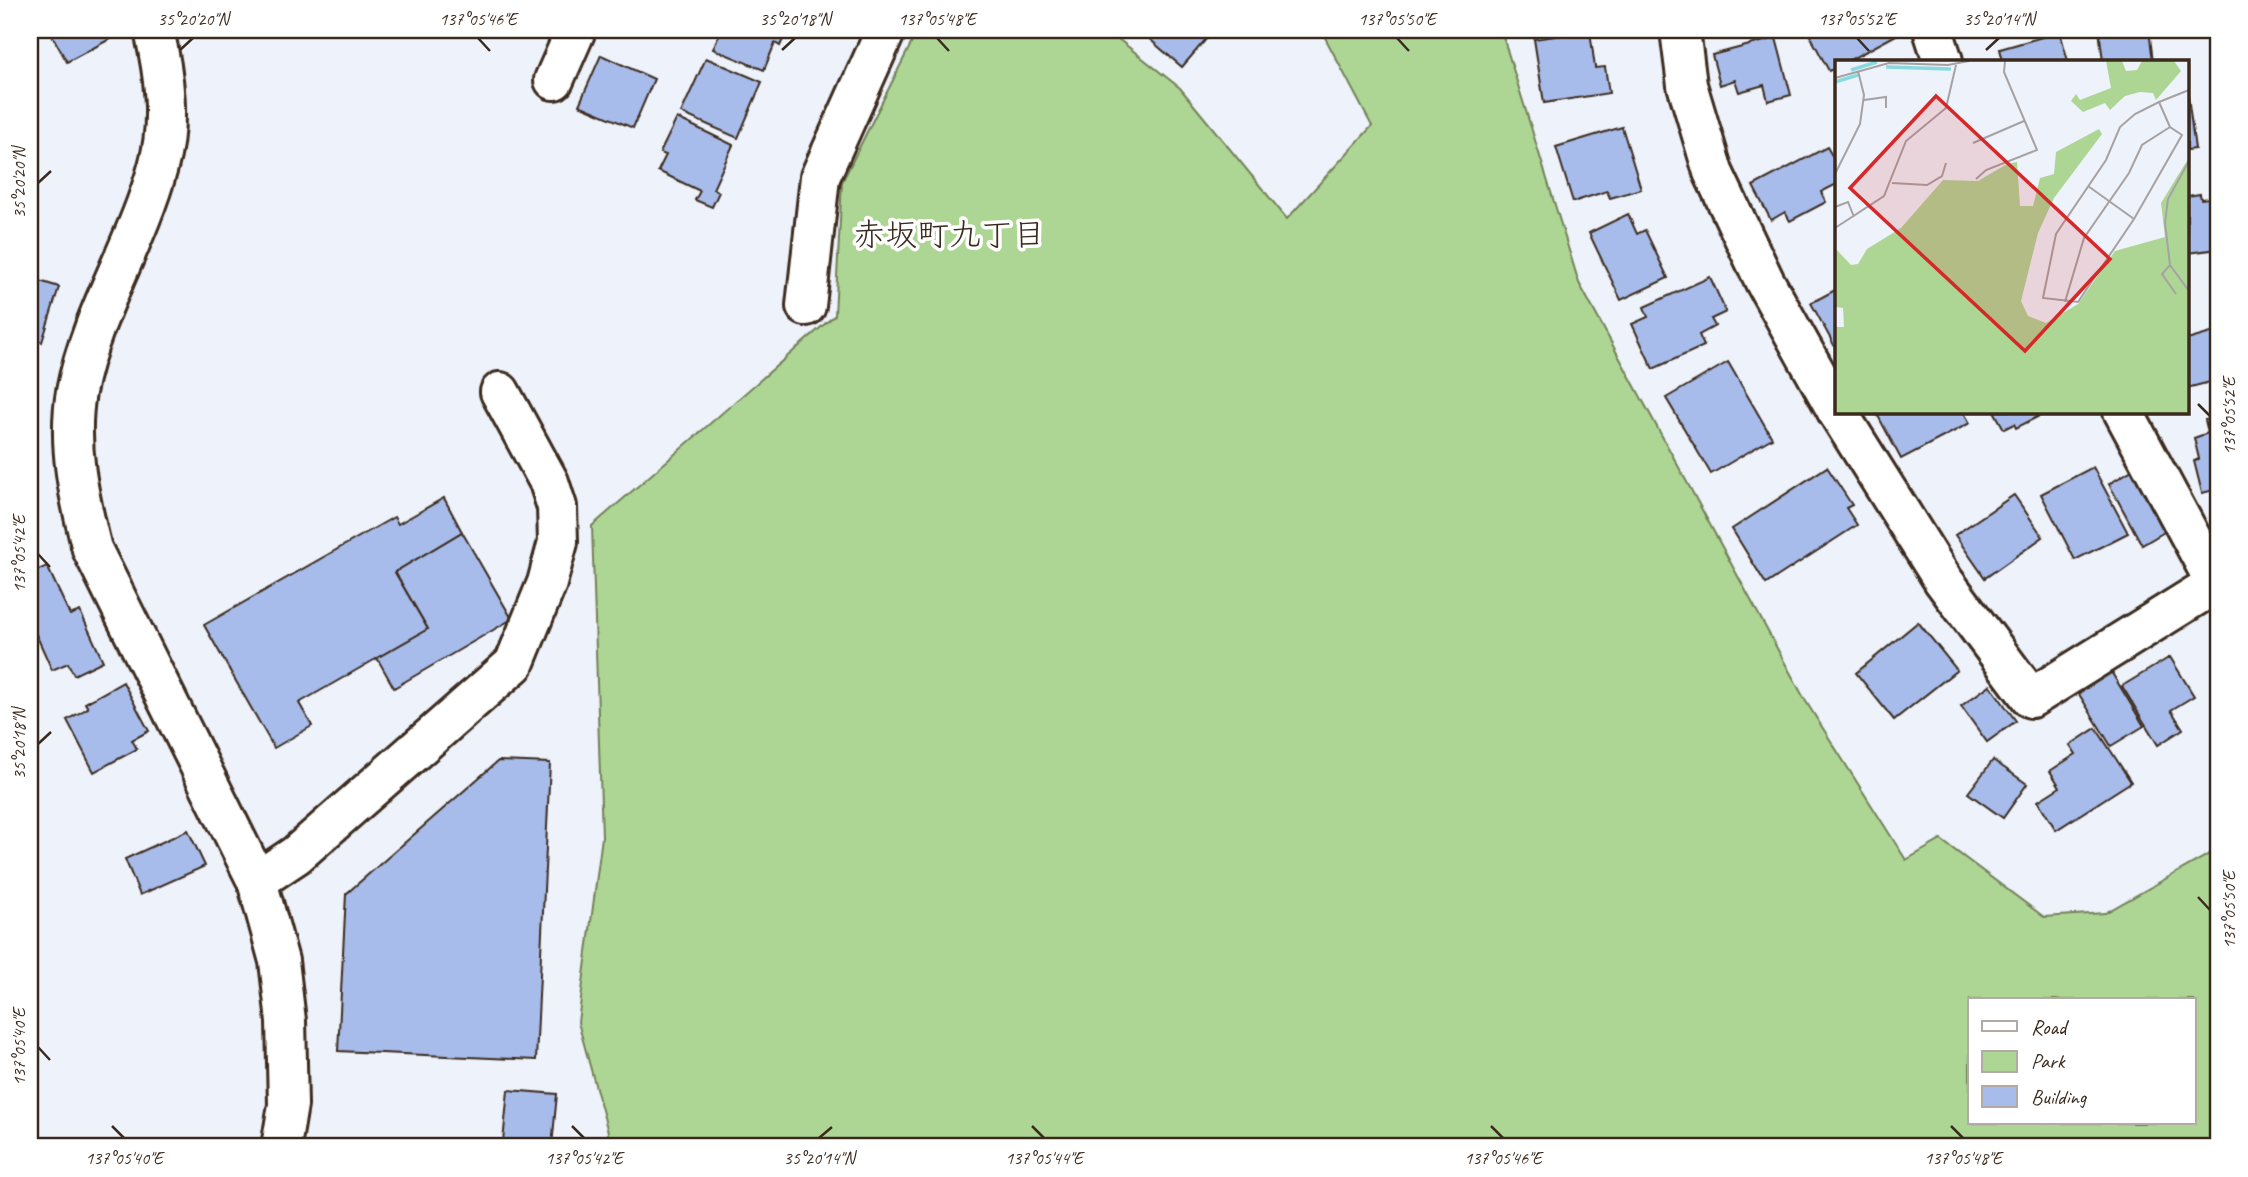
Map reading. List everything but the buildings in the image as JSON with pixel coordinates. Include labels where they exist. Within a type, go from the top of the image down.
[{"type":"street","points":[[154,30],[162,68],[165,115],[159,165],[89,339],[76,393],[73,453],[79,498],[92,550],[257,881],[279,961],[286,1021],[288,1105],[281,1147]]},
{"type":"street","points":[[554,80],[576,30]]},
{"type":"street","points":[[806,306],[820,177],[887,30]]},
{"type":"street","points":[[1680,30],[1688,85],[1713,172],[1765,282],[1835,407]]},
{"type":"street","points":[[1933,30],[1943,60]]},
{"type":"street","points":[[257,881],[296,855],[514,664],[547,583],[558,542],[558,507],[549,482],[500,392]]},
{"type":"street","points":[[1838,413],[1944,580],[2031,698],[2217,583],[2124,413]]},
{"type":"green space","points":[[918,30],[1107,30],[1180,88],[1287,219],[1372,126],[1321,30],[1501,30],[1579,283],[1805,700],[1906,860],[1941,840],[2044,917],[2105,913],[2211,853],[2218,820],[2218,1147],[607,1147],[608,1132],[578,1022],[602,837],[592,526],[835,315],[842,182]]},
{"type":"district","name":"赤坂町九丁目","points":[[949,234]]}]
